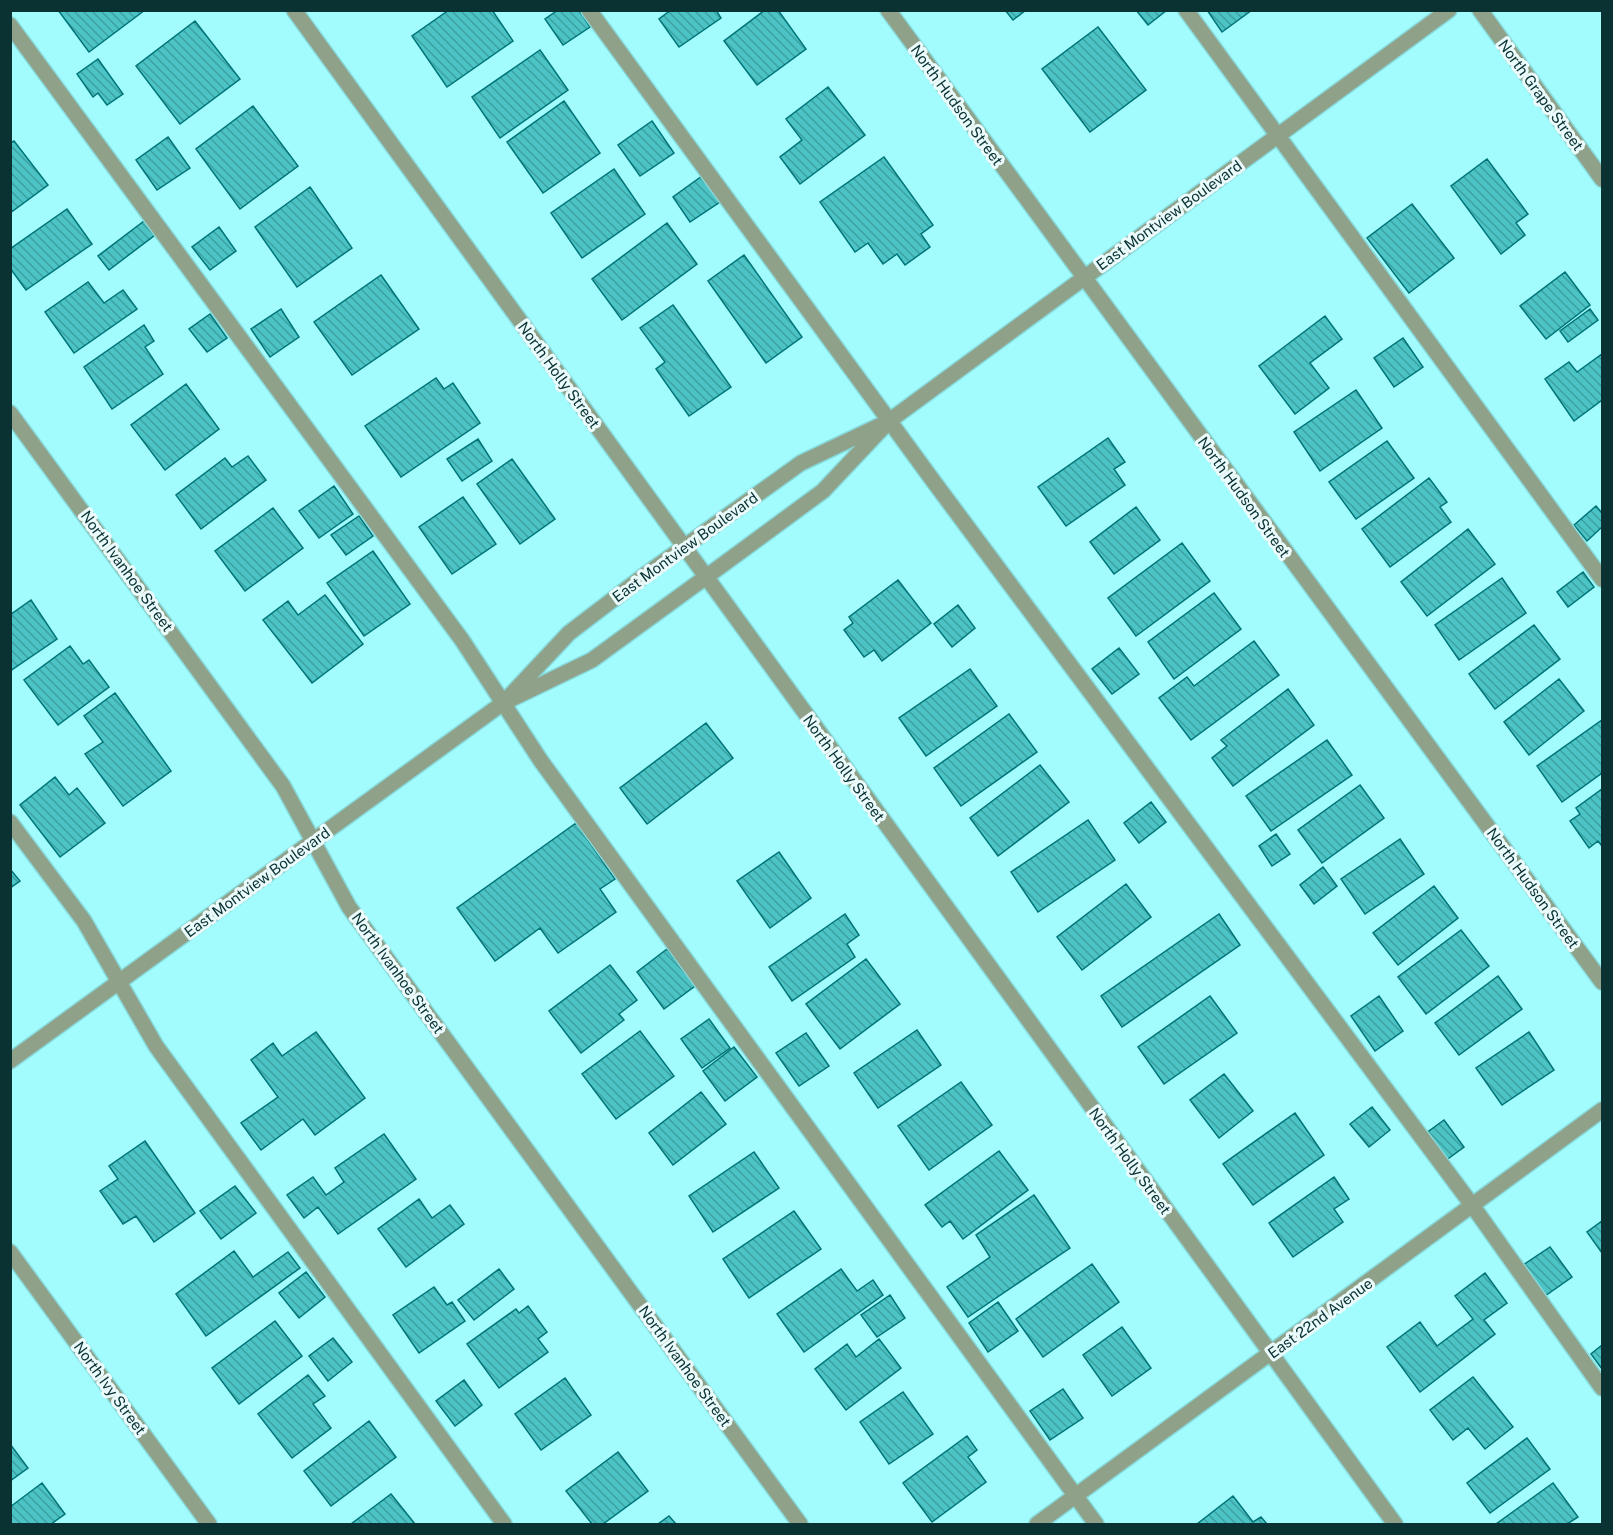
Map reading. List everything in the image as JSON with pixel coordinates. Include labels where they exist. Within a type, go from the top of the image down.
[{"type":"street","name":"North Holly Street","points":[[294,10],[1395,1524]]},
{"type":"street","points":[[589,10],[889,421],[1472,1206],[1602,1388]]},
{"type":"street","name":"North Hudson Street","points":[[888,10],[1602,982]]},
{"type":"street","points":[[1186,10],[1602,579]]},
{"type":"street","name":"East Montview Boulevard","points":[[10,1061],[503,703],[592,660],[706,578],[823,491],[889,421],[1449,10]]},
{"type":"street","name":"North Grape Street","points":[[1480,10],[1602,179]]},
{"type":"street","points":[[10,25],[462,640],[541,761],[1096,1524]]},
{"type":"street","name":"North Ivanhoe Street","points":[[10,413],[284,786],[349,908],[800,1524]]},
{"type":"street","name":"East Montview Boulevard","points":[[503,703],[569,633],[684,547],[801,463],[889,421]]},
{"type":"street","points":[[10,822],[84,921],[156,1046],[504,1524]]},
{"type":"street","name":"East 22nd Avenue","points":[[1037,1524],[1602,1110]]},
{"type":"street","name":"North Ivy Street","points":[[10,1252],[209,1524]]},
{"type":"building","points":[[58,10],[145,10],[89,52]]},
{"type":"building","points":[[449,10],[492,10],[513,41],[447,87],[412,36]]},
{"type":"building","points":[[558,10],[579,10],[590,27],[563,45],[545,19]]},
{"type":"building","points":[[671,10],[716,10],[721,18],[679,47],[659,19]]},
{"type":"building","points":[[765,10],[778,10],[806,49],[757,85],[724,41]]},
{"type":"building","points":[[1005,10],[1026,10],[1013,20]]},
{"type":"building","points":[[1136,10],[1167,10],[1148,25]]},
{"type":"building","points":[[1207,10],[1252,10],[1222,32]]},
{"type":"building","points":[[195,21],[240,79],[180,124],[136,66]]},
{"type":"building","points":[[1098,27],[1146,90],[1090,132],[1042,69]]},
{"type":"building","points":[[540,50],[568,90],[500,138],[472,97]]},
{"type":"building","points":[[98,59],[123,94],[107,105],[98,93],[93,97],[77,74]]},
{"type":"building","points":[[828,87],[865,135],[800,184],[780,157],[802,140],[786,119]]},
{"type":"building","points":[[564,101],[600,153],[543,193],[507,142]]},
{"type":"building","points":[[253,106],[298,166],[240,209],[196,149]]},
{"type":"building","points":[[652,121],[674,153],[640,176],[618,145]]},
{"type":"building","points":[[168,137],[190,168],[157,190],[136,160]]},
{"type":"building","points":[[14,141],[48,185],[10,213],[10,143]]},
{"type":"building","points":[[884,157],[933,225],[921,234],[930,247],[905,265],[897,254],[883,264],[868,243],[855,252],[820,202]]},
{"type":"building","points":[[1487,159],[1528,214],[1516,223],[1525,235],[1501,254],[1451,186]]},
{"type":"building","points":[[614,169],[645,214],[582,258],[551,213]]},
{"type":"building","points":[[702,176],[720,202],[690,222],[673,197]]},
{"type":"building","points":[[310,187],[352,248],[297,287],[255,227]]},
{"type":"building","points":[[1412,204],[1454,258],[1409,293],[1367,238]]},
{"type":"building","points":[[67,209],[92,244],[26,290],[10,268],[10,249]]},
{"type":"building","points":[[144,221],[155,235],[109,270],[98,256]]},
{"type":"building","points":[[667,223],[697,264],[622,320],[592,279]]},
{"type":"building","points":[[219,227],[236,251],[210,270],[192,247]]},
{"type":"building","points":[[744,255],[802,337],[766,363],[708,281]]},
{"type":"building","points":[[1565,272],[1590,305],[1546,339],[1520,306]]},
{"type":"building","points":[[381,275],[419,329],[352,375],[314,322]]},
{"type":"building","points":[[88,282],[104,303],[123,290],[137,309],[74,353],[45,312]]},
{"type":"building","points":[[673,305],[731,387],[689,416],[656,369],[665,362],[640,328]]},
{"type":"building","points":[[281,309],[299,337],[270,357],[251,329]]},
{"type":"building","points":[[1590,309],[1598,320],[1568,342],[1560,331]]},
{"type":"building","points":[[210,314],[227,338],[207,352],[189,329]]},
{"type":"building","points":[[1325,316],[1342,339],[1310,363],[1329,388],[1295,414],[1259,366]]},
{"type":"building","points":[[144,325],[154,341],[145,347],[163,374],[112,409],[84,367]]},
{"type":"building","points":[[1403,338],[1423,367],[1394,387],[1374,358]]},
{"type":"building","points":[[1602,354],[1602,400],[1574,421],[1545,379],[1569,362],[1577,372]]},
{"type":"building","points":[[436,378],[444,389],[453,383],[480,423],[401,477],[365,426]]},
{"type":"building","points":[[186,384],[219,429],[165,470],[131,425]]},
{"type":"building","points":[[1356,390],[1382,428],[1320,471],[1294,432]]},
{"type":"building","points":[[1108,438],[1125,462],[1114,469],[1125,485],[1066,526],[1038,487]]},
{"type":"building","points":[[478,439],[492,461],[462,481],[447,459]]},
{"type":"building","points":[[1387,441],[1414,478],[1356,519],[1329,482]]},
{"type":"building","points":[[248,456],[266,480],[201,529],[176,495],[225,458],[232,467]]},
{"type":"building","points":[[512,459],[555,519],[520,544],[477,484]]},
{"type":"building","points":[[1429,478],[1447,502],[1440,507],[1451,522],[1390,567],[1362,529]]},
{"type":"building","points":[[334,486],[353,514],[319,538],[299,511]]},
{"type":"building","points":[[463,497],[496,544],[452,574],[419,527]]},
{"type":"building","points":[[1596,506],[1602,513],[1602,527],[1587,541],[1574,525]]},
{"type":"building","points":[[1136,507],[1160,540],[1114,574],[1090,542]]},
{"type":"building","points":[[273,508],[303,548],[245,591],[215,551]]},
{"type":"building","points":[[359,516],[373,536],[346,555],[331,535]]},
{"type":"building","points":[[1468,529],[1495,564],[1427,616],[1401,582]]},
{"type":"building","points":[[1182,543],[1210,581],[1136,636],[1108,598]]},
{"type":"building","points":[[373,551],[410,604],[364,636],[327,583]]},
{"type":"building","points":[[1583,572],[1594,587],[1568,607],[1557,592]]},
{"type":"building","points":[[1502,578],[1526,613],[1459,660],[1435,625]]},
{"type":"building","points":[[898,580],[931,623],[882,661],[874,650],[864,657],[844,630],[853,623],[849,617]]},
{"type":"building","points":[[1214,593],[1241,629],[1174,679],[1148,642]]},
{"type":"building","points":[[325,595],[363,644],[312,683],[263,620],[288,601],[298,615]]},
{"type":"building","points":[[31,600],[57,639],[10,671],[10,615]]},
{"type":"building","points":[[958,605],[975,628],[952,647],[934,624]]},
{"type":"building","points":[[1534,625],[1560,659],[1495,709],[1469,674]]},
{"type":"building","points":[[1254,641],[1279,675],[1191,740],[1159,698],[1187,677],[1194,686]]},
{"type":"building","points":[[70,646],[83,664],[89,660],[109,687],[58,725],[24,680]]},
{"type":"building","points":[[1119,648],[1139,674],[1112,694],[1092,669]]},
{"type":"building","points":[[970,669],[997,706],[926,756],[899,718]]},
{"type":"building","points":[[1559,679],[1584,711],[1529,755],[1504,722]]},
{"type":"building","points":[[1288,689],[1314,725],[1233,786],[1212,758],[1227,746],[1221,740]]},
{"type":"building","points":[[115,693],[171,771],[123,806],[85,754],[103,742],[84,716]]},
{"type":"building","points":[[1009,714],[1037,752],[961,806],[934,768]]},
{"type":"building","points":[[1602,720],[1602,773],[1562,802],[1537,766]]},
{"type":"building","points":[[706,723],[733,758],[647,824],[620,788]]},
{"type":"building","points":[[1327,740],[1352,775],[1271,831],[1246,796]]},
{"type":"building","points":[[1040,765],[1069,802],[998,856],[970,818]]},
{"type":"building","points":[[55,777],[69,795],[77,788],[105,823],[60,857],[20,805]]},
{"type":"building","points":[[1360,785],[1384,818],[1322,863],[1298,830]]},
{"type":"building","points":[[1602,789],[1602,846],[1598,841],[1589,848],[1570,821],[1580,814],[1576,808]]},
{"type":"building","points":[[1151,802],[1166,822],[1139,843],[1124,823]]},
{"type":"building","points":[[1088,820],[1115,860],[1038,912],[1011,872]]},
{"type":"building","points":[[576,823],[615,879],[600,889],[616,912],[558,953],[540,928],[495,961],[457,908]]},
{"type":"building","points":[[1276,834],[1290,854],[1272,866],[1259,846]]},
{"type":"building","points":[[1400,839],[1424,874],[1365,914],[1341,879]]},
{"type":"building","points":[[779,852],[811,898],[770,928],[737,881]]},
{"type":"building","points":[[1323,867],[1337,886],[1314,904],[1300,885]]},
{"type":"building","points":[[10,869],[20,881],[10,888]]},
{"type":"building","points":[[1126,884],[1151,917],[1082,970],[1057,937]]},
{"type":"building","points":[[1434,886],[1458,918],[1398,965],[1373,933]]},
{"type":"building","points":[[845,914],[859,935],[847,944],[855,957],[792,1001],[769,967]]},
{"type":"building","points":[[1219,914],[1240,945],[1122,1027],[1101,996]]},
{"type":"building","points":[[1461,930],[1489,966],[1426,1014],[1398,977]]},
{"type":"building","points":[[667,949],[695,986],[664,1009],[637,972]]},
{"type":"building","points":[[866,959],[900,1004],[840,1049],[806,1004]]},
{"type":"building","points":[[610,965],[637,1000],[619,1014],[624,1020],[581,1053],[549,1011]]},
{"type":"building","points":[[1498,976],[1522,1009],[1459,1055],[1435,1023]]},
{"type":"building","points":[[1210,996],[1237,1033],[1164,1084],[1138,1047]]},
{"type":"building","points":[[1379,996],[1403,1031],[1375,1051],[1351,1016]]},
{"type":"building","points":[[709,1019],[730,1048],[702,1068],[681,1039]]},
{"type":"building","points":[[917,1030],[941,1065],[878,1108],[854,1073]]},
{"type":"building","points":[[640,1031],[674,1076],[616,1119],[582,1074]]},
{"type":"building","points":[[316,1032],[365,1098],[315,1135],[303,1119],[261,1150],[241,1123],[278,1097],[251,1060],[273,1043],[282,1056]]},
{"type":"building","points":[[1529,1032],[1554,1070],[1502,1105],[1476,1068]]},
{"type":"building","points":[[806,1033],[829,1066],[799,1086],[776,1053]]},
{"type":"building","points":[[734,1047],[757,1077],[725,1101],[703,1071]]},
{"type":"building","points":[[1224,1074],[1253,1111],[1219,1138],[1190,1100]]},
{"type":"building","points":[[961,1082],[992,1125],[929,1170],[898,1126]]},
{"type":"building","points":[[701,1092],[726,1124],[673,1165],[649,1133]]},
{"type":"building","points":[[1372,1107],[1390,1130],[1369,1147],[1350,1124]]},
{"type":"building","points":[[1295,1113],[1324,1155],[1253,1205],[1223,1164]]},
{"type":"building","points":[[1444,1120],[1464,1147],[1445,1161],[1425,1134]]},
{"type":"building","points":[[384,1134],[416,1179],[338,1234],[318,1207],[304,1218],[287,1195],[313,1177],[326,1195],[344,1182],[335,1168]]},
{"type":"building","points":[[145,1141],[195,1213],[154,1242],[136,1216],[123,1224],[100,1191],[118,1179],[109,1166]]},
{"type":"building","points":[[999,1151],[1028,1190],[963,1239],[950,1221],[942,1227],[925,1205]]},
{"type":"building","points":[[754,1152],[779,1188],[713,1232],[689,1196]]},
{"type":"building","points":[[1334,1177],[1349,1199],[1334,1209],[1343,1222],[1293,1257],[1269,1223]]},
{"type":"building","points":[[235,1186],[256,1213],[221,1239],[200,1211]]},
{"type":"building","points":[[1034,1195],[1070,1248],[968,1317],[947,1287],[990,1257],[976,1235]]},
{"type":"building","points":[[419,1199],[432,1218],[450,1205],[464,1224],[406,1267],[378,1229]]},
{"type":"building","points":[[794,1211],[821,1249],[749,1298],[723,1259]]},
{"type":"building","points":[[1602,1221],[1602,1253],[1587,1232]]},
{"type":"building","points":[[1550,1247],[1572,1277],[1545,1296],[1523,1265]]},
{"type":"building","points":[[234,1251],[253,1277],[288,1252],[300,1268],[206,1336],[176,1294]]},
{"type":"building","points":[[1092,1264],[1119,1302],[1043,1357],[1016,1319]]},
{"type":"building","points":[[499,1269],[514,1289],[474,1320],[458,1300]]},
{"type":"building","points":[[841,1269],[857,1291],[873,1280],[883,1295],[804,1352],[777,1314]]},
{"type":"building","points":[[306,1272],[325,1297],[299,1318],[279,1293]]},
{"type":"building","points":[[1485,1273],[1507,1303],[1484,1320],[1495,1334],[1420,1392],[1387,1347],[1420,1322],[1437,1346],[1473,1319],[1455,1296]]},
{"type":"building","points":[[434,1287],[447,1305],[452,1302],[465,1321],[419,1353],[393,1315]]},
{"type":"building","points":[[890,1295],[905,1318],[877,1337],[861,1315]]},
{"type":"building","points":[[998,1302],[1018,1331],[988,1352],[969,1323]]},
{"type":"building","points":[[528,1306],[547,1332],[538,1339],[548,1352],[499,1388],[467,1344],[516,1309],[519,1313]]},
{"type":"building","points":[[275,1321],[302,1356],[239,1404],[212,1368]]},
{"type":"building","points":[[1122,1327],[1151,1368],[1112,1396],[1083,1355]]},
{"type":"building","points":[[333,1338],[352,1362],[328,1381],[309,1356]]},
{"type":"building","points":[[879,1339],[901,1368],[846,1410],[815,1369],[847,1344],[856,1357]]},
{"type":"building","points":[[1602,1345],[1602,1369],[1591,1354]]},
{"type":"building","points":[[308,1375],[325,1396],[313,1404],[331,1428],[292,1458],[258,1414]]},
{"type":"building","points":[[1473,1377],[1513,1427],[1485,1449],[1468,1428],[1453,1440],[1430,1410]]},
{"type":"building","points":[[565,1378],[591,1415],[541,1450],[515,1414]]},
{"type":"building","points":[[464,1380],[482,1405],[455,1426],[436,1401]]},
{"type":"building","points":[[1063,1389],[1083,1418],[1050,1440],[1030,1411]]},
{"type":"building","points":[[903,1392],[933,1434],[889,1464],[860,1422]]},
{"type":"building","points":[[369,1421],[396,1457],[331,1506],[304,1471]]},
{"type":"building","points":[[967,1436],[977,1450],[968,1457],[986,1482],[932,1522],[903,1483]]},
{"type":"building","points":[[1527,1438],[1550,1469],[1490,1513],[1467,1483]]},
{"type":"building","points":[[10,1444],[28,1468],[10,1481]]},
{"type":"building","points":[[618,1452],[648,1491],[603,1524],[592,1524],[566,1491]]},
{"type":"building","points":[[42,1483],[65,1514],[51,1524],[10,1524],[10,1507]]},
{"type":"building","points":[[1553,1483],[1578,1517],[1567,1524],[1496,1524]]},
{"type":"building","points":[[391,1494],[415,1524],[351,1524]]},
{"type":"building","points":[[1233,1496],[1253,1522],[1261,1517],[1267,1524],[1197,1524]]},
{"type":"building","points":[[669,1516],[676,1524],[658,1524]]}]
